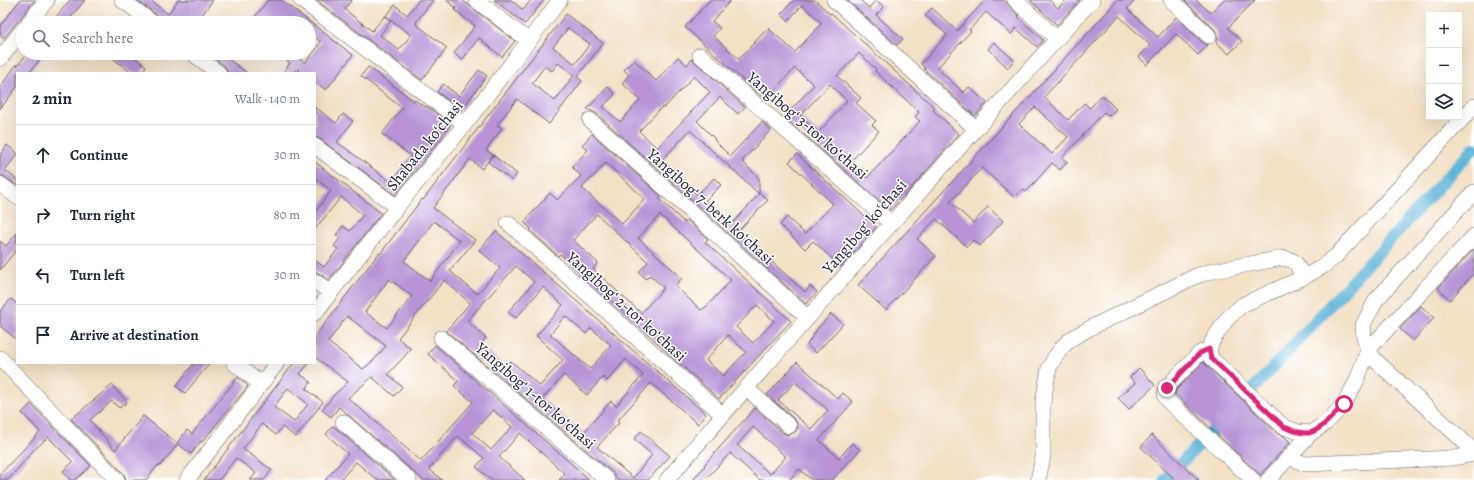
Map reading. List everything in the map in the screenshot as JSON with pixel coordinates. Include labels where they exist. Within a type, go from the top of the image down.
[{"type":"street","points":[[34,16],[47,0]]},
{"type":"street","points":[[122,0],[144,16]]},
{"type":"street","points":[[301,0],[465,124]]},
{"type":"street","points":[[476,0],[529,41]]},
{"type":"street","name":"Shabada koʻchasi","points":[[316,312],[396,207],[465,124],[560,0]]},
{"type":"street","points":[[834,0],[976,129]]},
{"type":"street","points":[[1015,0],[1057,39]]},
{"type":"street","name":"Yangibogʻ koʻchasi","points":[[667,480],[891,223],[1092,0]]},
{"type":"street","points":[[1170,0],[1209,36]]},
{"type":"street","points":[[3,49],[16,36]]},
{"type":"street","name":"Yangibogʻ 3-tor koʻchasi","points":[[700,55],[891,223]]},
{"type":"street","points":[[201,60],[218,72]]},
{"type":"street","points":[[1311,433],[1299,432],[1284,427],[1211,358],[1209,349],[1214,338],[1228,318],[1242,304],[1302,278],[1322,267],[1336,256],[1474,106]]},
{"type":"street","name":"Yangibogʻ 7-berk koʻchasi","points":[[590,120],[808,318]]},
{"type":"street","points":[[316,147],[396,207]]},
{"type":"street","points":[[0,184],[16,196]]},
{"type":"street","points":[[1474,192],[1376,300],[1363,325],[1364,337],[1368,350],[1374,359],[1474,452]]},
{"type":"street","name":"Yangibogʻ 2-tor koʻchasi","points":[[508,224],[723,415]]},
{"type":"street","points":[[1268,480],[1311,433],[1326,424],[1344,404],[1356,382],[1368,350],[1474,236]]},
{"type":"street","points":[[1038,480],[1043,457],[1043,402],[1049,368],[1055,356],[1064,345],[1074,337],[1183,282],[1212,271],[1283,258],[1291,259],[1295,262],[1302,278]]},
{"type":"street","points":[[316,282],[331,293]]},
{"type":"street","name":"Yangibogʻ 1-tor koʻchasi","points":[[441,338],[607,480]]},
{"type":"street","points":[[1209,349],[1200,353],[1167,388],[1165,396],[1169,402],[1253,480]]},
{"type":"street","points":[[0,358],[117,480]]},
{"type":"street","points":[[235,364],[261,384]]},
{"type":"street","points":[[187,480],[276,364]]},
{"type":"street","points":[[746,388],[789,426]]},
{"type":"street","points":[[343,422],[409,480]]},
{"type":"street","points":[[1291,455],[1296,460],[1305,464],[1454,458],[1474,452]]},
{"type":"building","points":[[20,0],[35,0],[22,16],[16,16],[16,23],[4,38],[0,35],[0,26]]},
{"type":"building","points":[[70,0],[85,0],[72,16],[57,16]]},
{"type":"building","points":[[137,0],[150,0],[168,14],[178,0],[213,0],[201,16],[158,16]]},
{"type":"building","points":[[268,0],[281,0],[302,16],[255,16]]},
{"type":"building","points":[[316,0],[352,0],[344,9],[372,31],[385,16],[391,21],[380,35],[399,50],[411,35],[386,16],[395,5],[407,15],[419,0],[433,0],[416,24],[447,48],[422,80]]},
{"type":"building","points":[[446,0],[462,0],[515,41],[502,57],[479,38],[462,60],[454,53],[475,26],[455,10],[456,8]]},
{"type":"building","points":[[494,0],[511,0],[523,10],[531,0],[544,0],[525,24]]},
{"type":"building","points":[[710,0],[731,0],[712,21],[720,28],[713,36],[739,59],[768,28],[795,52],[822,23],[802,5],[788,21],[781,14],[794,0],[815,0],[935,108],[933,110],[959,134],[890,210],[784,117],[814,85],[795,68],[765,100],[685,27]],"holes":[[[859,53],[876,69],[875,71],[919,112],[915,117],[920,121],[867,178],[850,162],[879,131],[872,125],[876,121],[856,103],[861,98],[837,76]],[[830,84],[847,101],[818,133],[800,116]]]},
{"type":"building","points":[[847,0],[860,0],[869,8],[876,0],[884,7],[876,15],[903,39],[897,45]]},
{"type":"building","points":[[985,0],[1004,0],[1019,16],[1018,17],[1043,40],[1037,47],[1016,28],[1011,34],[986,12],[969,30],[971,31],[937,68],[964,93],[969,87],[987,103],[975,116],[924,69],[925,68],[921,64],[947,35],[925,15],[932,8],[957,31]]},
{"type":"building","points":[[1030,0],[1049,0],[1058,8],[1066,0],[1080,0],[1057,25]]},
{"type":"building","points":[[1118,0],[1135,0],[1127,9],[1158,37],[1176,17],[1203,43],[1208,45],[1198,55],[1176,34],[1147,65],[1139,57],[1150,45],[1119,16],[1044,97],[1068,120],[1084,103],[1090,108],[1102,95],[1116,109],[1109,116],[1104,112],[1062,158],[1067,162],[1060,170],[1052,163],[1026,192],[1022,189],[1014,197],[982,168],[950,202],[973,223],[988,207],[1003,221],[980,246],[973,240],[967,247],[936,219],[917,239],[936,256],[886,310],[858,285]],"holes":[[[1035,107],[1068,137],[1052,154],[1019,124]]]},
{"type":"building","points":[[1184,0],[1196,0],[1211,13],[1223,0],[1255,0],[1228,28],[1242,41],[1229,54],[1216,42],[1218,38],[1215,30]]},
{"type":"building","points":[[566,14],[603,43],[577,77],[582,81],[549,124],[517,99],[497,125],[502,128],[486,150],[493,155],[482,169],[470,159],[433,208],[475,240],[450,271],[477,294],[500,268],[479,250],[496,231],[706,414],[698,424],[651,383],[617,421],[619,423],[597,447],[633,478],[652,455],[634,439],[641,431],[670,456],[648,480],[617,480],[613,473],[446,331],[470,303],[444,280],[398,338],[411,349],[388,374],[402,387],[394,396],[372,377],[348,398],[421,461],[473,402],[454,386],[458,381],[428,354],[435,345],[590,480],[559,480],[565,474],[520,433],[499,457],[525,480],[491,480],[476,467],[484,458],[458,436],[429,469],[442,480],[423,480],[339,407],[331,417],[322,410],[334,395],[348,382],[316,358],[316,335],[422,199],[423,200]],"holes":[[[568,28],[590,44],[575,64],[553,47]],[[558,63],[574,75],[555,101],[532,83],[545,66],[552,71]],[[434,221],[460,241],[430,281],[404,261]],[[516,266],[534,282],[508,312],[516,318],[543,287],[563,305],[536,336],[563,360],[540,386],[511,361],[506,367],[480,345],[486,338],[467,321]],[[389,279],[412,296],[387,328],[365,312]],[[347,316],[386,346],[373,361],[363,369],[328,342]],[[565,316],[586,334],[591,328],[611,345],[590,369],[550,334]],[[626,359],[643,375],[616,406],[611,401],[583,433],[542,399],[564,375],[587,395],[603,377],[607,381]],[[493,410],[512,427],[491,450],[472,433]]]},
{"type":"building","points":[[316,27],[353,55],[326,90],[316,83],[316,72],[298,72],[298,69],[295,72],[284,72],[290,63],[286,60],[301,60],[305,63],[307,60],[316,60],[316,49],[321,42],[316,38]]},
{"type":"building","points":[[994,42],[1014,60],[1008,68],[988,49]]},
{"type":"building","points":[[678,57],[687,65],[692,59],[745,107],[738,114],[720,97],[697,121],[730,156],[762,122],[771,130],[742,161],[759,178],[759,194],[690,130],[662,160],[680,176],[678,178],[697,195],[714,178],[721,185],[705,201],[731,225],[760,193],[768,200],[738,231],[805,292],[810,286],[817,292],[806,304],[596,113],[587,109],[608,87],[615,94],[603,107],[620,122],[640,100],[622,83],[629,75],[624,70],[634,60],[656,81]],"holes":[[[694,76],[710,92],[657,148],[639,131],[662,107],[664,108]]]},
{"type":"building","points":[[22,60],[39,60],[30,72],[16,72],[16,88],[0,109],[0,87],[17,64],[17,66]]},
{"type":"building","points":[[115,60],[138,60],[146,66],[142,72],[131,72]]},
{"type":"building","points":[[217,60],[229,60],[246,72],[228,72],[225,66]]},
{"type":"building","points":[[368,67],[414,101],[415,100],[425,107],[426,106],[450,124],[437,144],[395,195],[316,137],[316,108],[336,123],[343,114],[353,121],[337,142],[391,182],[411,156],[382,134],[402,108],[361,76]]},
{"type":"building","points":[[479,70],[487,76],[461,110],[437,92],[443,84],[459,96]]},
{"type":"building","points":[[592,134],[661,196],[659,199],[685,223],[687,220],[708,239],[705,242],[791,321],[719,399],[560,254],[558,256],[530,230],[531,229],[524,222],[550,193],[557,200],[581,176],[572,167],[588,150],[582,145]],"holes":[[[606,163],[645,199],[622,224],[582,188]],[[597,214],[648,262],[639,272],[646,279],[650,275],[664,288],[641,313],[593,269],[598,263],[573,240]],[[660,215],[731,280],[707,306],[701,310],[675,286],[682,278],[638,238]],[[757,305],[774,321],[753,343],[736,327]],[[728,335],[746,352],[723,376],[706,360]]]},
{"type":"building","points":[[7,145],[16,152],[16,156],[5,170],[16,179],[16,185],[0,175],[0,155]]},
{"type":"building","points":[[797,154],[876,227],[841,267],[813,241],[805,249],[780,225],[787,217],[805,234],[833,204],[789,162]]},
{"type":"building","points":[[493,155],[517,174],[512,181],[488,162]]},
{"type":"building","points":[[316,163],[381,213],[329,280],[316,272],[316,261],[324,267],[338,249],[334,246],[340,238],[336,235],[343,226],[350,231],[363,215],[341,197],[316,228],[316,211],[331,191],[316,179]]},
{"type":"building","points":[[16,234],[16,250],[0,270],[0,241],[6,246]]},
{"type":"building","points":[[1474,249],[1474,273],[1450,300],[1438,288]]},
{"type":"building","points":[[11,299],[16,303],[16,339],[0,326],[0,311]]},
{"type":"building","points":[[1421,306],[1434,318],[1413,341],[1400,329]]},
{"type":"building","points":[[831,314],[843,324],[816,353],[807,345],[817,329]]},
{"type":"building","points":[[797,362],[838,399],[843,393],[853,402],[819,440],[839,458],[852,443],[860,450],[832,480],[812,480],[799,469],[789,480],[760,480],[730,453],[705,480],[693,480],[705,466],[704,465],[755,408],[783,433],[788,435],[795,432],[798,427],[795,420],[767,395]],"holes":[[[795,382],[828,410],[811,429],[778,400]],[[753,427],[786,457],[770,474],[737,445]]]},
{"type":"building","points":[[1203,362],[1278,434],[1284,436],[1290,442],[1260,475],[1175,394],[1175,391]]},
{"type":"building","points":[[193,364],[209,364],[185,393],[176,386]]},
{"type":"building","points":[[293,364],[308,364],[300,374],[311,382],[306,389],[323,402],[296,437],[282,427],[276,435],[262,424],[243,449],[272,470],[264,480],[250,480],[256,473],[236,458],[219,480],[204,480]],"holes":[[[288,388],[308,404],[294,422],[274,407]]]},
{"type":"building","points":[[1139,368],[1155,385],[1129,409],[1118,398],[1135,383],[1130,377]]},
{"type":"building","points":[[238,377],[248,386],[202,442],[201,441],[191,454],[178,444],[146,480],[126,480],[124,474],[71,419],[112,385],[127,402],[119,408],[112,401],[90,420],[115,450],[143,416],[177,443],[187,430],[192,434]]},
{"type":"building","points":[[31,404],[91,466],[75,480],[70,480],[63,471],[73,462],[48,437],[32,452],[8,480],[0,480],[0,474],[40,432],[22,413]]},
{"type":"building","points":[[333,426],[395,480],[377,480],[356,462],[340,480],[325,480],[348,454],[326,434]]},
{"type":"building","points":[[1152,435],[1199,480],[1176,480],[1168,473],[1141,447]]},
{"type":"waterway","points":[[1165,480],[1267,374],[1474,148]]},
{"type":"route","points":[[1167,388],[1200,353],[1209,349],[1211,358],[1284,427],[1299,432],[1311,433],[1326,424],[1344,404]]}]
